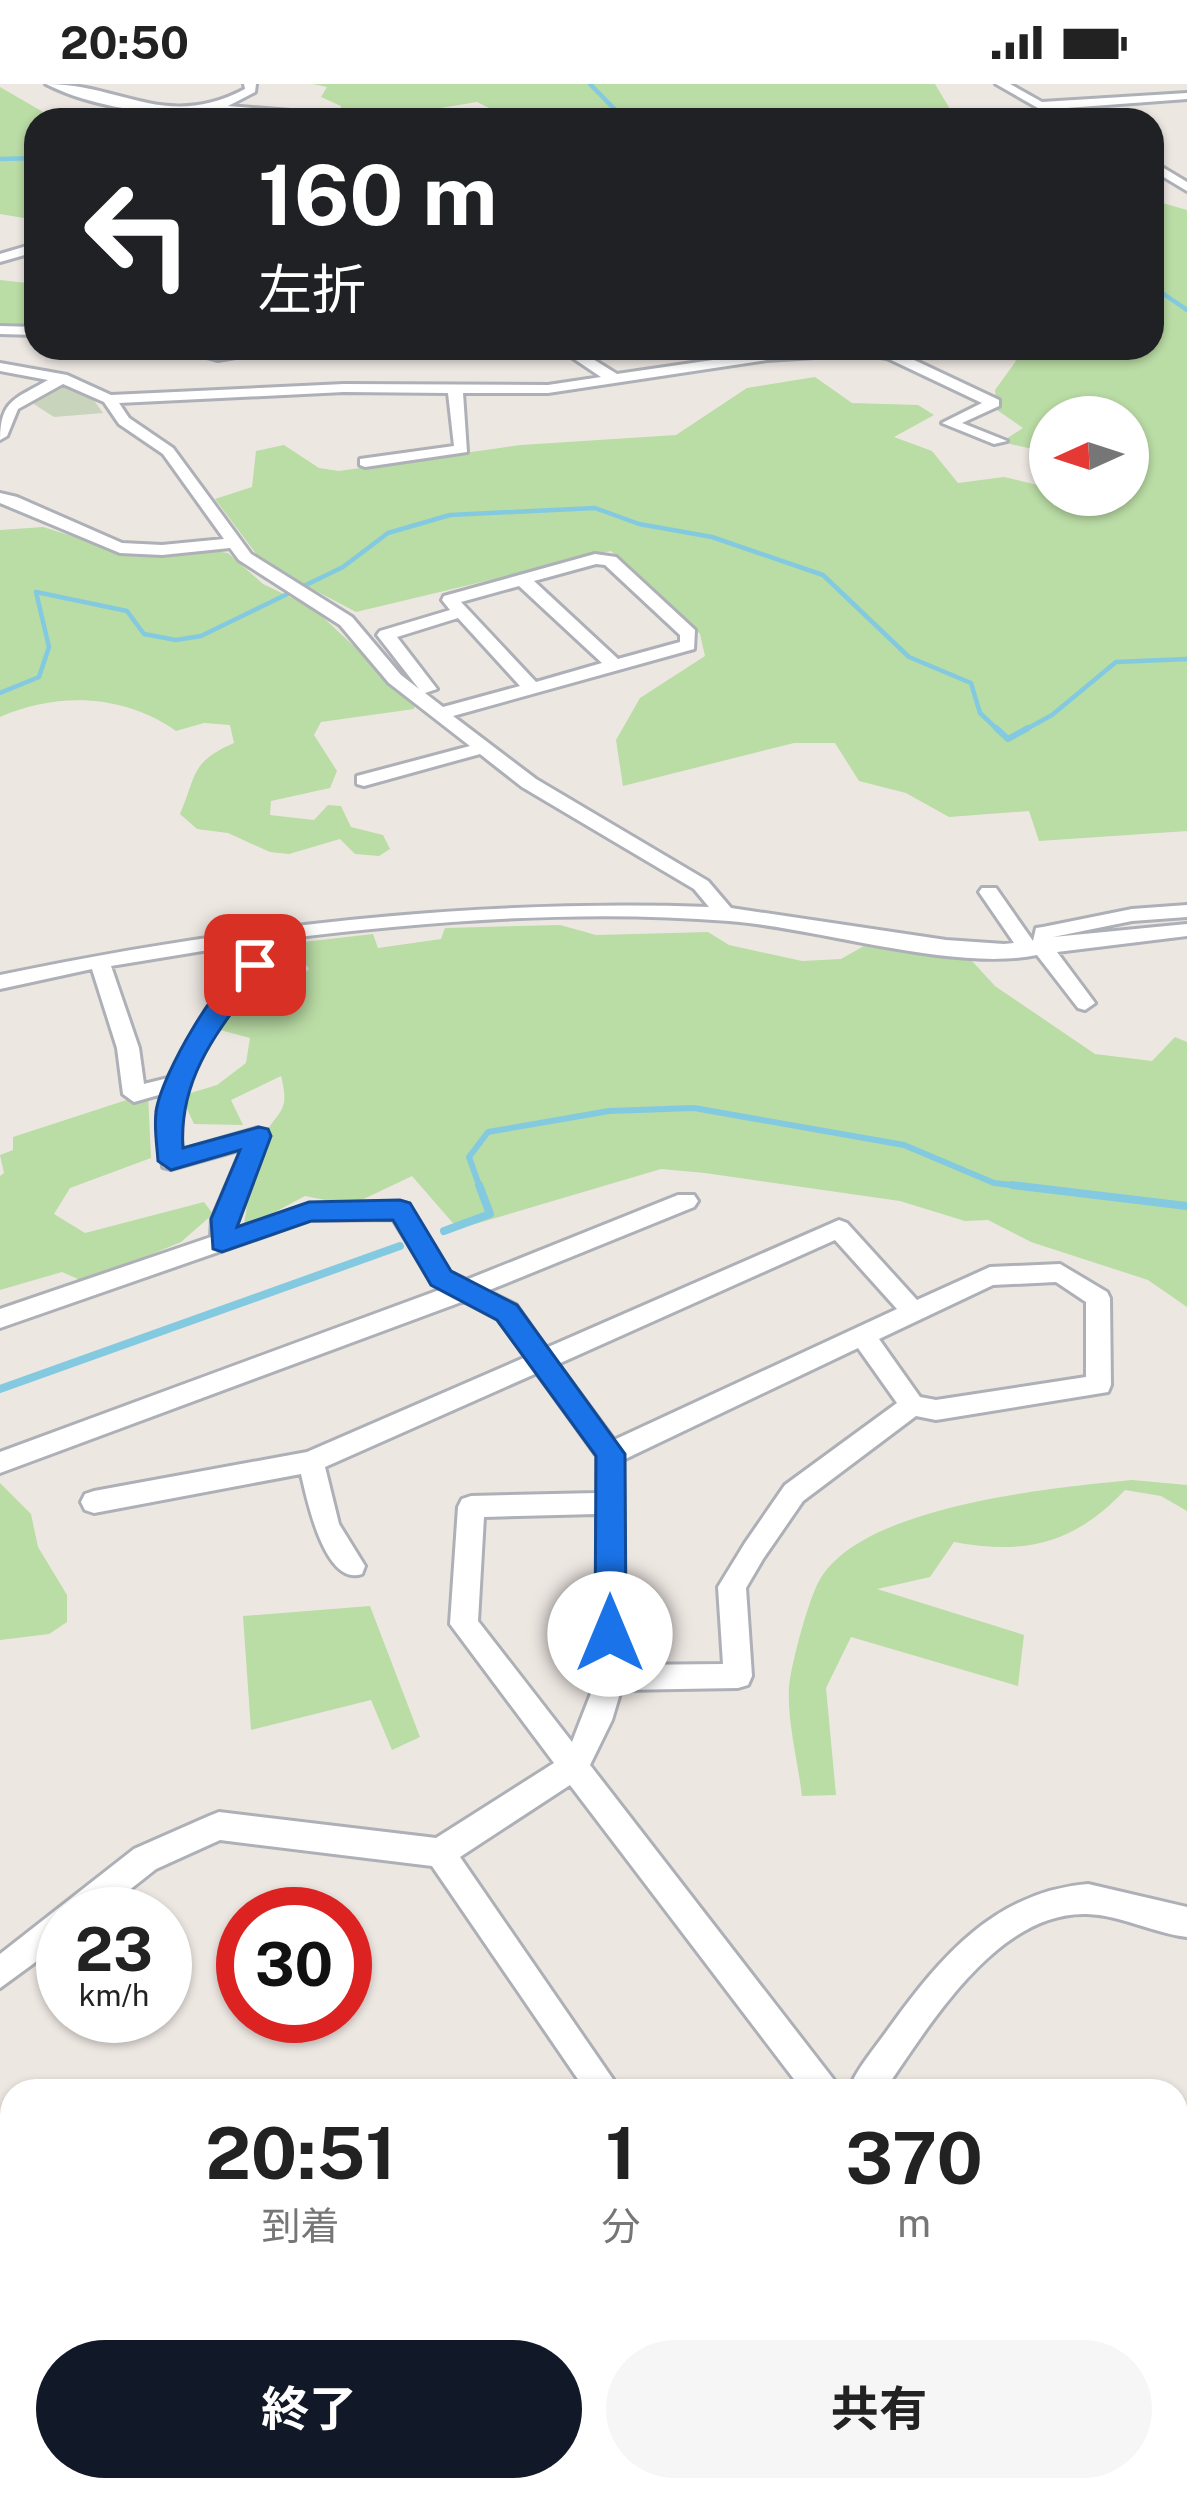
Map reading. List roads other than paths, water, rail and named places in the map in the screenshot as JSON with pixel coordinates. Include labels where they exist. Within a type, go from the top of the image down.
[{"type":"street","points":[[52,84],[141,107],[183,108]]},
{"type":"street","points":[[226,108],[250,90],[250,84]]},
{"type":"street","points":[[1002,84],[1043,108]]},
{"type":"street","points":[[1040,106],[1187,96]]},
{"type":"street","points":[[1164,173],[1187,187]]},
{"type":"street","points":[[1171,178],[1187,175]]},
{"type":"street","points":[[262,360],[273,391]]},
{"type":"street","points":[[588,360],[614,379]]},
{"type":"street","points":[[0,367],[62,378],[109,399],[273,391],[548,389],[740,360]]},
{"type":"street","points":[[898,360],[994,403],[949,423],[999,441]]},
{"type":"street","points":[[0,436],[12,407],[62,378]]},
{"type":"street","points":[[365,462],[461,449],[455,390]]},
{"type":"street","points":[[109,399],[124,421],[168,451],[234,543],[269,577],[346,621],[394,680],[447,712],[529,685],[688,645],[689,634],[610,560],[450,600],[529,685]]},
{"type":"street","points":[[0,498],[13,498],[62,528],[118,548],[234,543]]},
{"type":"street","points":[[522,579],[615,666]]},
{"type":"street","points":[[461,612],[386,635],[407,669],[486,748],[530,783],[701,885],[725,914]]},
{"type":"street","points":[[364,780],[486,748]]},
{"type":"street","points":[[989,892],[1085,1004]]},
{"type":"street","points":[[1036,949],[1043,933],[1056,928],[1187,911]]},
{"type":"street","points":[[0,982],[99,961],[274,934],[440,916],[725,914],[956,947],[1036,949],[1137,932],[1187,931]]},
{"type":"street","points":[[222,1242],[224,1219],[259,1136],[171,1161],[168,1112],[176,1084],[222,1002],[274,934]]},
{"type":"street","points":[[99,961],[128,1048],[134,1094],[176,1084]]},
{"type":"street","points":[[0,1463],[461,1292],[686,1201]]},
{"type":"street","points":[[0,1319],[309,1212],[400,1210],[441,1278],[507,1312],[548,1361],[610,1454],[610,1678],[598,1720],[574,1766],[440,1853],[219,1826],[145,1858],[109,1887]]},
{"type":"street","points":[[94,1502],[311,1462],[839,1229],[912,1310]]},
{"type":"street","points":[[610,1454],[990,1276],[1060,1274],[1099,1298],[1099,1384],[936,1410],[912,1405],[863,1336]]},
{"type":"street","points":[[610,1678],[738,1676],[732,1587],[754,1551],[794,1493],[912,1405]]},
{"type":"street","points":[[311,1462],[327,1527],[352,1566]]},
{"type":"street","points":[[610,1503],[481,1505],[467,1514],[464,1624],[814,2079]]},
{"type":"street","points":[[440,1853],[597,2079]]},
{"type":"street","points":[[873,2079],[939,1990],[999,1926],[1040,1905],[1086,1899],[1187,1922]]},
{"type":"street","points":[[0,1973],[36,1945]]},
{"type":"waterway","points":[[590,84],[613,108]]},
{"type":"waterway","points":[[0,159],[24,158]]},
{"type":"waterway","points":[[1164,294],[1187,310]]},
{"type":"waterway","points":[[0,693],[39,677],[49,647],[36,592],[127,611],[144,634],[176,640],[201,636],[343,567],[388,533],[450,515],[595,508],[639,524],[712,537],[823,575],[909,657],[971,683],[980,713],[999,731]]},
{"type":"waterway","points":[[1023,731],[1052,715],[1116,662],[1187,659]]},
{"type":"waterway","points":[[996,728],[1008,739],[1028,728]]},
{"type":"waterway","points":[[480,1188],[469,1157],[488,1132],[609,1111],[694,1108],[904,1145],[994,1183],[1037,1188]]},
{"type":"waterway","points":[[444,1231],[490,1214],[479,1185]]},
{"type":"waterway","points":[[1012,1185],[1037,1188]]},
{"type":"waterway","points":[[1037,1188],[1187,1206]]},
{"type":"waterway","points":[[0,1389],[400,1246]]}]
